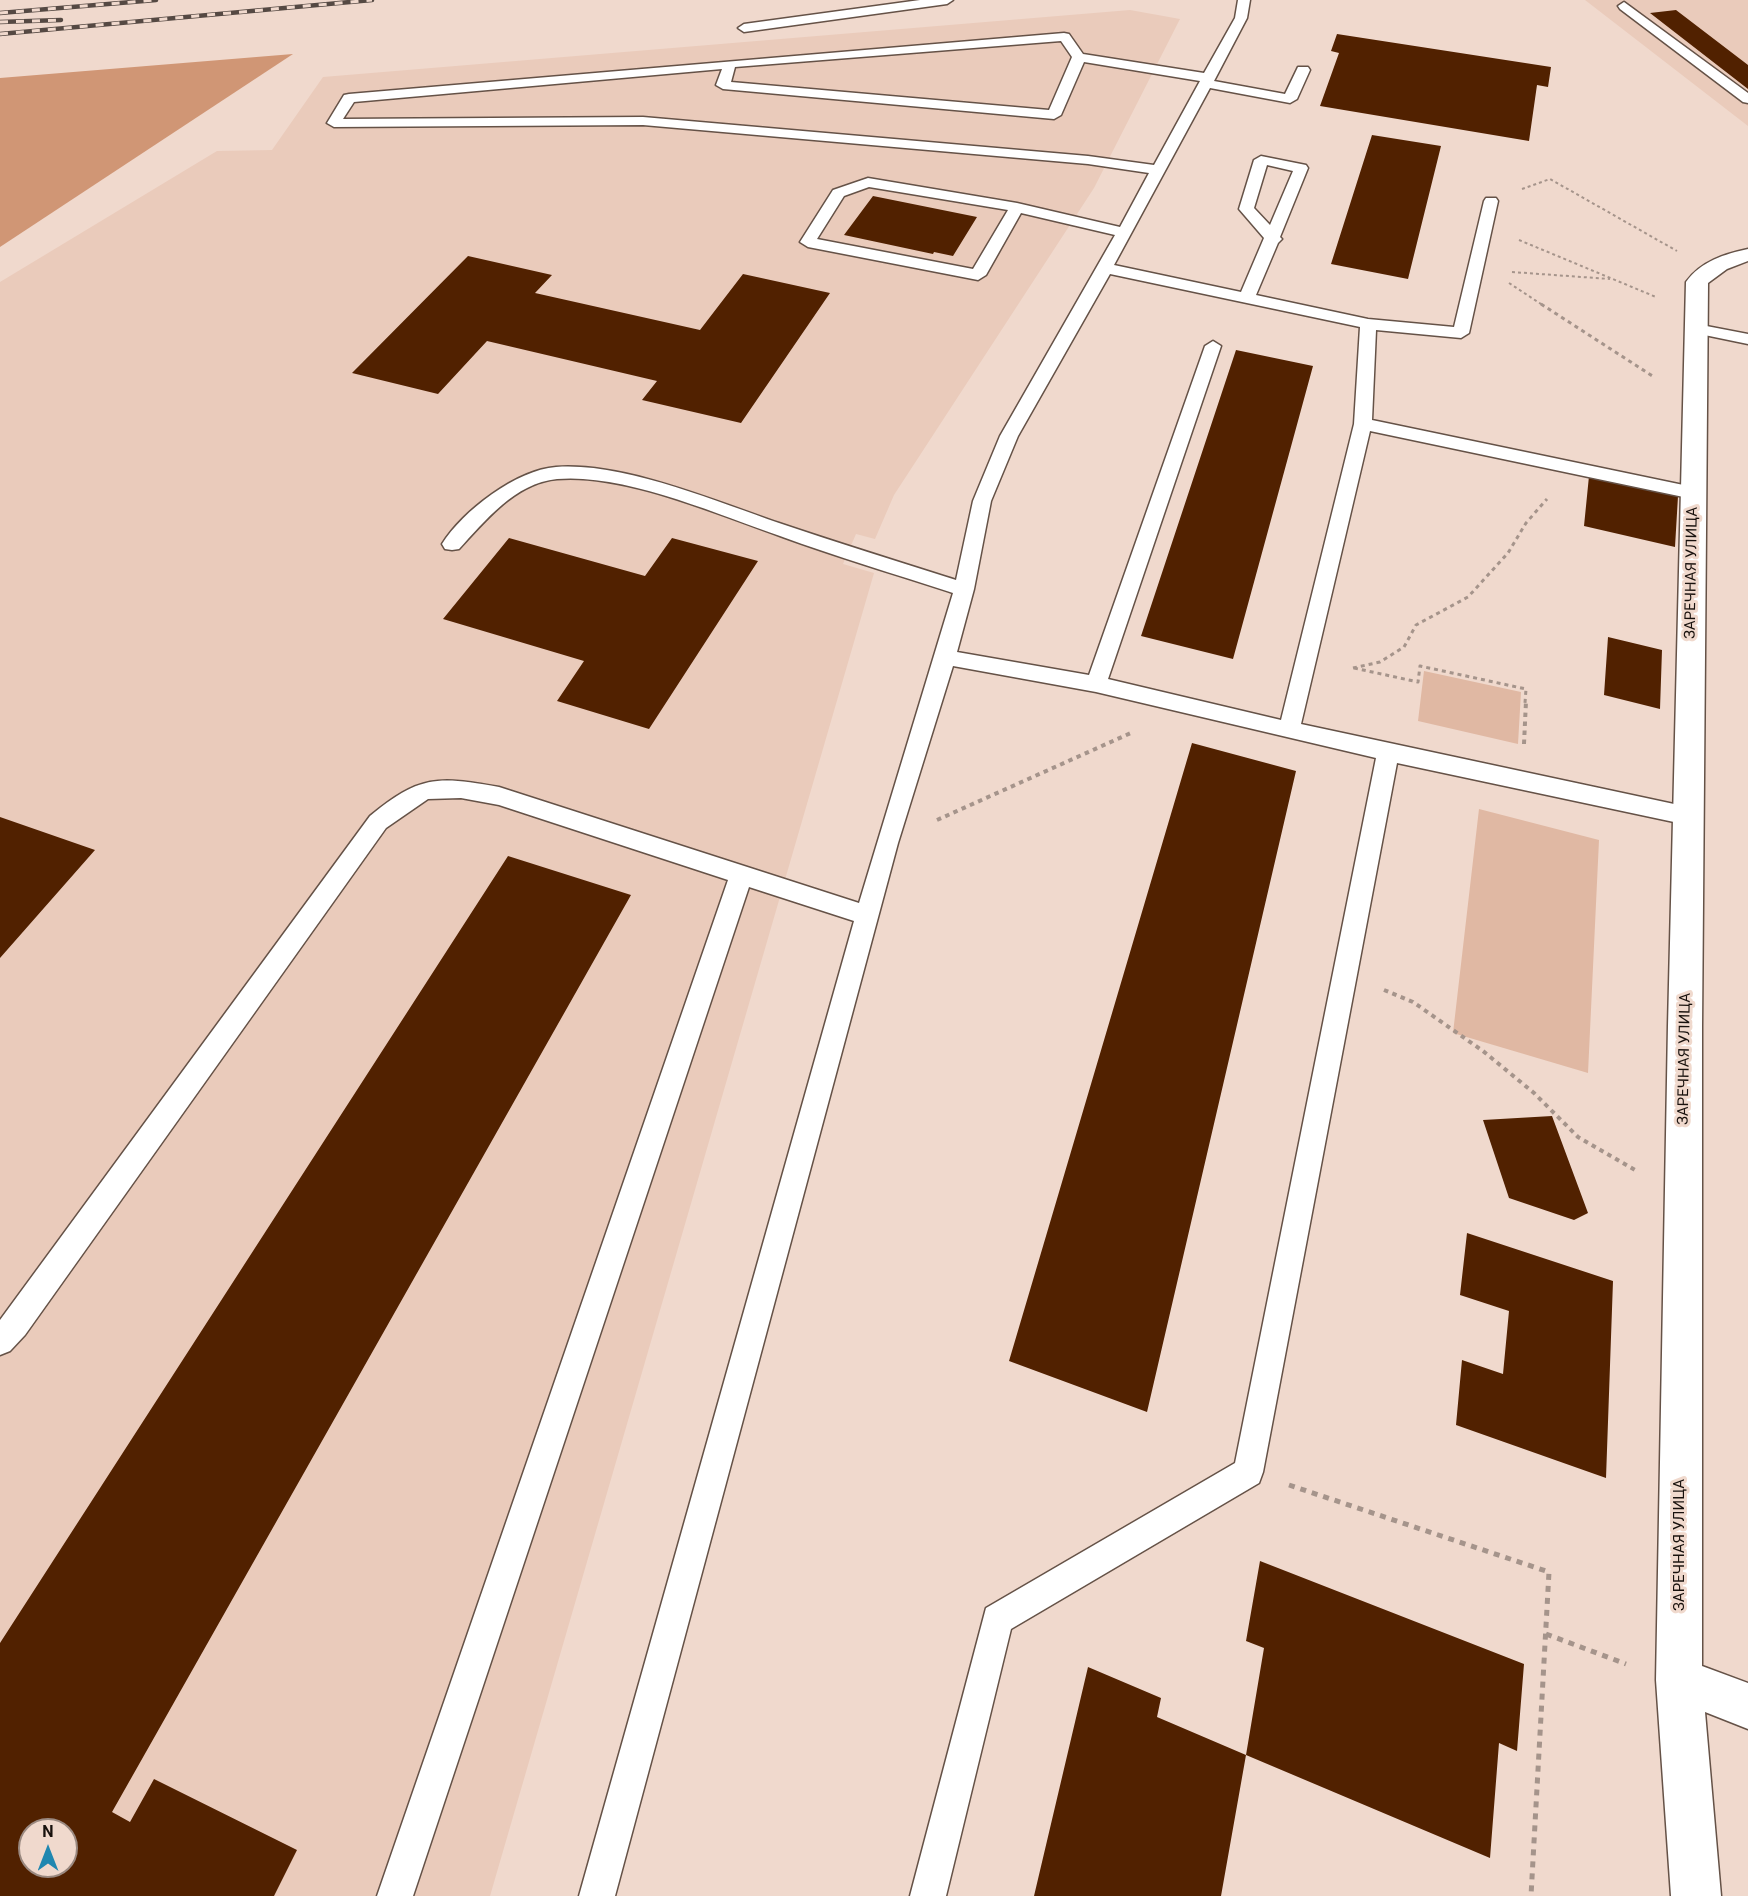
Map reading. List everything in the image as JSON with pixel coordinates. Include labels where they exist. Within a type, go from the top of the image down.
[{"type":"street","points":[[1709,269],[1724,261],[1748,255]]},
{"type":"street","name":"ЗАРЕЧНАЯ УЛИЦА","points":[[1696,1896],[1679,1680],[1683,1195],[1696,282],[1709,269]]},
{"type":"street","points":[[1679,1680],[1748,1706]]},
{"type":"lane","points":[[744,28],[947,0]]},
{"type":"lane","points":[[597,1896],[887,843],[964,589],[982,501],[1009,436],[1125,233],[1241,18],[1244,0]]},
{"type":"lane","points":[[1624,6],[1748,99]]},
{"type":"lane","points":[[1159,170],[1088,160],[643,121],[334,123],[349,98],[1064,37],[1079,57],[1207,80],[1290,99],[1303,70]]},
{"type":"lane","points":[[730,64],[723,85],[1054,115],[1079,57]]},
{"type":"lane","points":[[1247,298],[1274,239],[1301,168],[1261,160],[1246,209],[1274,239]]},
{"type":"lane","points":[[1017,207],[978,275],[808,242],[838,193],[868,182],[1017,207],[1125,233]]},
{"type":"lane","points":[[1105,268],[1368,324],[1461,333],[1491,201]]},
{"type":"lane","points":[[1696,322],[1748,339]]},
{"type":"lane","points":[[1289,731],[1363,424],[1368,324]]},
{"type":"lane","points":[[1096,684],[1213,346]]},
{"type":"lane","points":[[1363,424],[1693,494]]},
{"type":"lane","points":[[452,544],[490,504],[522,483],[555,473],[599,476],[663,489],[830,547],[964,589]]},
{"type":"lane","points":[[945,657],[1096,684],[1289,731],[1688,816]]},
{"type":"lane","points":[[928,1896],[998,1619],[1248,1472],[1388,753]]},
{"type":"lane","points":[[0,1341],[15,1325],[98,1212],[378,822],[402,801],[426,789],[441,785],[499,796],[868,916]]},
{"type":"lane","points":[[395,1896],[741,875]]},
{"type":"path","points":[[1491,201],[1550,179],[1709,269]]},
{"type":"path","points":[[1485,225],[1613,279],[1696,322]]},
{"type":"path","points":[[1477,262],[1512,272],[1613,279]]},
{"type":"path","points":[[1477,262],[1657,379],[1695,388]]},
{"type":"path","points":[[1524,745],[1526,689],[1420,666],[1418,682],[1353,668],[1380,662],[1404,647],[1416,625],[1468,597],[1508,553],[1526,523],[1542,504],[1578,469]]},
{"type":"path","points":[[887,843],[1190,706]]},
{"type":"path","points":[[1345,975],[1413,1002],[1484,1051],[1534,1093],[1578,1137],[1683,1195]]},
{"type":"path","points":[[1248,1472],[1549,1572],[1531,1896]]},
{"type":"path","points":[[1546,1634],[1637,1668],[1679,1680]]},
{"type":"shaded area","points":[[1585,0],[1748,0],[1748,126]]},
{"type":"shaded area","points":[[1130,10],[1180,19],[1094,188],[894,495],[875,539],[856,534],[843,564],[874,573],[490,1896],[0,1896],[0,282],[217,151],[272,150],[323,77]]},
{"type":"shaded area","points":[[293,54],[0,247],[0,78]]},
{"type":"shaded area","points":[[1424,671],[1521,692],[1518,744],[1418,721]]},
{"type":"shaded area","points":[[1479,809],[1599,840],[1588,1073],[1453,1033]]},
{"type":"building","points":[[1676,10],[1748,65],[1748,89],[1650,13]]},
{"type":"building","points":[[1337,34],[1551,67],[1548,87],[1537,85],[1529,141],[1320,106],[1339,53],[1331,51]]},
{"type":"building","points":[[1372,135],[1441,146],[1408,279],[1331,264]]},
{"type":"building","points":[[873,196],[977,217],[953,256],[934,252],[933,254],[844,235]]},
{"type":"building","points":[[468,256],[552,275],[535,293],[700,330],[743,274],[830,293],[741,423],[642,400],[657,381],[487,341],[438,394],[352,373]]},
{"type":"building","points":[[1236,350],[1313,366],[1233,659],[1141,636]]},
{"type":"building","points":[[1589,476],[1678,496],[1675,547],[1584,526]]},
{"type":"building","points":[[509,538],[645,576],[672,538],[758,561],[649,729],[557,701],[584,661],[443,619]]},
{"type":"building","points":[[1608,637],[1662,650],[1660,709],[1604,695]]},
{"type":"building","points":[[1192,743],[1296,771],[1147,1412],[1009,1361]]},
{"type":"building","points":[[0,817],[95,850],[0,958]]},
{"type":"building","points":[[508,856],[631,895],[112,1812],[130,1822],[154,1779],[297,1850],[274,1896],[0,1896],[0,1643]]},
{"type":"building","points":[[1552,1116],[1588,1213],[1574,1220],[1509,1198],[1483,1120]]},
{"type":"building","points":[[1467,1233],[1613,1281],[1606,1478],[1456,1425],[1462,1360],[1503,1374],[1509,1311],[1460,1295]]},
{"type":"building","points":[[1260,1561],[1524,1664],[1517,1751],[1499,1743],[1490,1858],[1246,1755],[1264,1648],[1246,1641]]},
{"type":"building","points":[[1088,1667],[1161,1698],[1157,1717],[1246,1755],[1221,1896],[1034,1896]]},
{"type":"railway","points":[[0,13],[156,0]]},
{"type":"railway","points":[[0,34],[372,0]]},
{"type":"railway","points":[[0,22],[61,20]]}]
